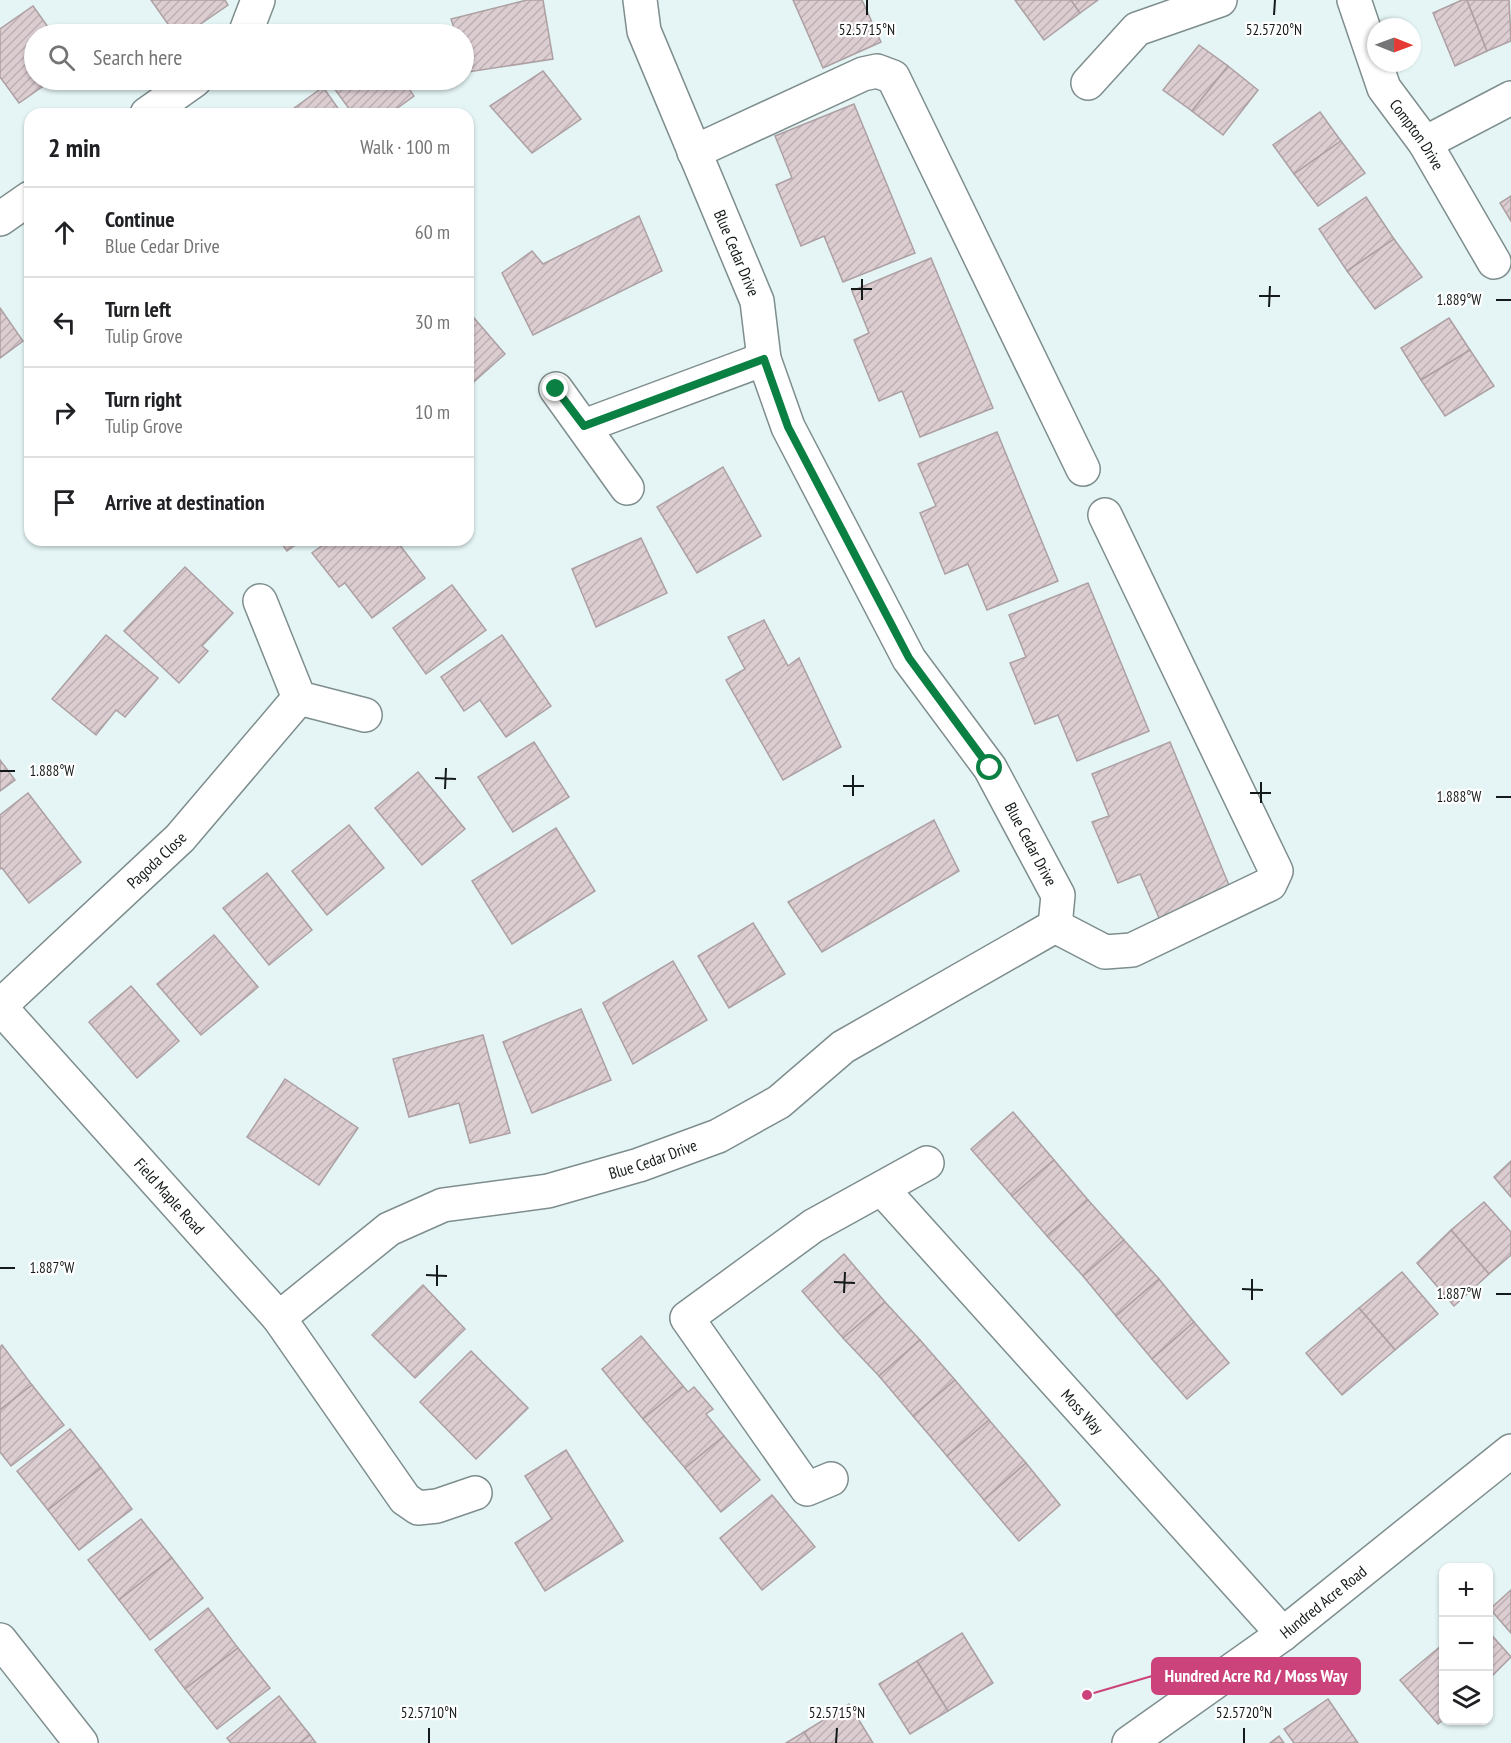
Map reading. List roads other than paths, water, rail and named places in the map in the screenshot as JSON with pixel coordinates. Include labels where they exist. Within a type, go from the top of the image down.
[{"type":"street","points":[[249,24],[258,0]]},
{"type":"street","name":"Blue Cedar Drive","points":[[279,1318],[389,1229],[443,1205],[548,1191],[639,1165],[718,1136],[779,1102],[843,1047],[1055,926],[1058,895],[990,768],[909,658],[788,427],[764,359],[757,301],[644,31],[640,0]]},
{"type":"street","points":[[1088,83],[1137,28],[1220,0]]},
{"type":"street","name":"Compton Drive","points":[[1354,0],[1384,88],[1425,143],[1494,262]]},
{"type":"street","points":[[694,152],[863,74],[877,71],[893,77],[1083,469]]},
{"type":"street","points":[[155,108],[181,90]]},
{"type":"street","points":[[1425,143],[1511,98]]},
{"type":"street","points":[[0,219],[24,202]]},
{"type":"street","points":[[584,426],[764,359]]},
{"type":"street","points":[[556,389],[627,488]]},
{"type":"street","points":[[1055,926],[1105,952],[1132,950],[1270,884],[1276,871],[1105,515]]},
{"type":"street","points":[[260,602],[298,698],[365,715]]},
{"type":"street","name":"Pagoda Close","points":[[0,1007],[180,838],[298,698]]},
{"type":"street","name":"Field Maple Road","points":[[0,1007],[279,1318],[331,1389],[405,1499],[418,1508],[475,1493]]},
{"type":"street","points":[[831,1479],[807,1489],[687,1318],[813,1226],[883,1190],[927,1163]]},
{"type":"street","name":"Moss Way","points":[[883,1190],[1283,1634]]},
{"type":"street","name":"Hundred Acre Road","points":[[1129,1743],[1283,1634],[1511,1451]]},
{"type":"street","points":[[0,1640],[81,1743]]},
{"type":"place","name":"Hundred Acre Rd / Moss Way","points":[[1087,1695]]}]
